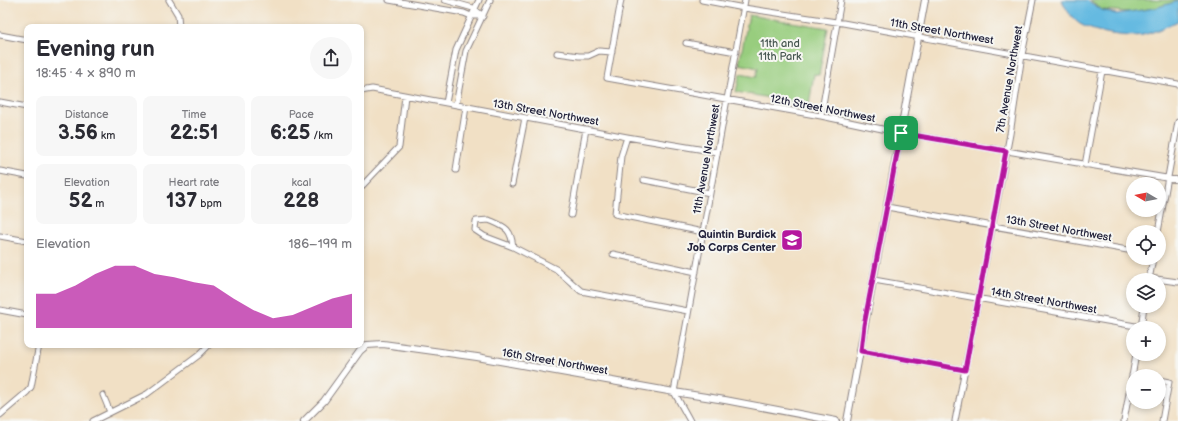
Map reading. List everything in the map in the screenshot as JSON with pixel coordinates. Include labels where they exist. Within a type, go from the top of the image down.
[{"type":"street","points":[[168,0],[178,15],[179,24]]},
{"type":"street","points":[[389,0],[464,13],[471,16],[483,16]]},
{"type":"street","points":[[444,0],[474,9],[483,16]]},
{"type":"street","points":[[446,103],[456,50],[479,0]]},
{"type":"street","points":[[456,105],[466,51],[490,0]]},
{"type":"street","points":[[557,53],[588,56],[599,51],[612,52],[621,0]]},
{"type":"street","name":"11th Street Northwest","points":[[702,0],[837,22],[1178,84]]},
{"type":"street","name":"11th Avenue Northwest","points":[[674,392],[745,0]]},
{"type":"street","points":[[821,116],[841,0]]},
{"type":"street","points":[[847,421],[925,0]]},
{"type":"street","name":"7th Avenue Northwest","points":[[955,421],[1033,0]]},
{"type":"street","points":[[0,35],[24,39]]},
{"type":"street","points":[[686,43],[736,52]]},
{"type":"street","name":"12th Street Northwest","points":[[612,52],[607,78],[821,116],[901,133],[1178,180]]},
{"type":"street","points":[[1085,165],[1102,70]]},
{"type":"street","name":"13th Street Northwest","points":[[364,90],[372,89],[627,137],[718,152]]},
{"type":"street","points":[[364,184],[399,147],[405,96]]},
{"type":"street","points":[[0,102],[24,106]]},
{"type":"street","points":[[456,170],[466,107]]},
{"type":"street","points":[[512,184],[525,118]]},
{"type":"street","points":[[1159,225],[1178,122]]},
{"type":"street","points":[[571,215],[586,129]]},
{"type":"street","points":[[627,137],[621,156],[615,214],[703,232]]},
{"type":"street","points":[[0,171],[24,175]]},
{"type":"street","points":[[644,180],[710,193]]},
{"type":"street","name":"13th Street Northwest","points":[[887,207],[1126,250]]},
{"type":"street","points":[[513,247],[512,236],[508,229],[489,220],[476,221],[475,230],[484,236],[513,247],[556,269],[581,291],[688,311]]},
{"type":"street","points":[[0,236],[24,240]]},
{"type":"street","points":[[613,254],[696,272]]},
{"type":"street","name":"14th Street Northwest","points":[[874,280],[1126,325]]},
{"type":"street","points":[[1166,281],[1178,282]]},
{"type":"street","points":[[0,310],[24,314]]},
{"type":"street","name":"16th Street Northwest","points":[[364,348],[367,345],[383,344],[477,357],[836,421]]},
{"type":"street","points":[[0,415],[31,387],[38,348]]},
{"type":"street","points":[[93,421],[147,394],[206,348]]},
{"type":"street","name":"16th Street Northwest","points":[[304,421],[324,401],[364,348]]},
{"type":"street","points":[[861,351],[965,370]]},
{"type":"street","points":[[1166,381],[1169,382],[1166,399]]},
{"type":"street","points":[[674,392],[690,421]]},
{"type":"street","points":[[103,395],[110,412]]},
{"type":"street","points":[[1124,421],[1126,409]]},
{"type":"street","points":[[1162,421],[1164,409]]},
{"type":"green space","points":[[1090,0],[1178,1],[1155,8],[1129,12],[1102,10]]},
{"type":"green space","name":"11th and 11th Park","points":[[749,15],[828,28],[819,75],[814,74],[809,105],[736,92],[740,74],[756,77],[758,68],[739,64]]},
{"type":"water","points":[[1062,0],[1087,0],[1102,10],[1116,14],[1155,8],[1178,1],[1178,21],[1143,35],[1129,36],[1111,34],[1094,30],[1080,24],[1069,13]]},
{"type":"place","name":"Quintin Burdick Job Corps Center","points":[[792,240]]},
{"type":"route","points":[[901,133],[1006,151],[965,370],[861,351],[864,325],[874,280],[901,133]]}]
